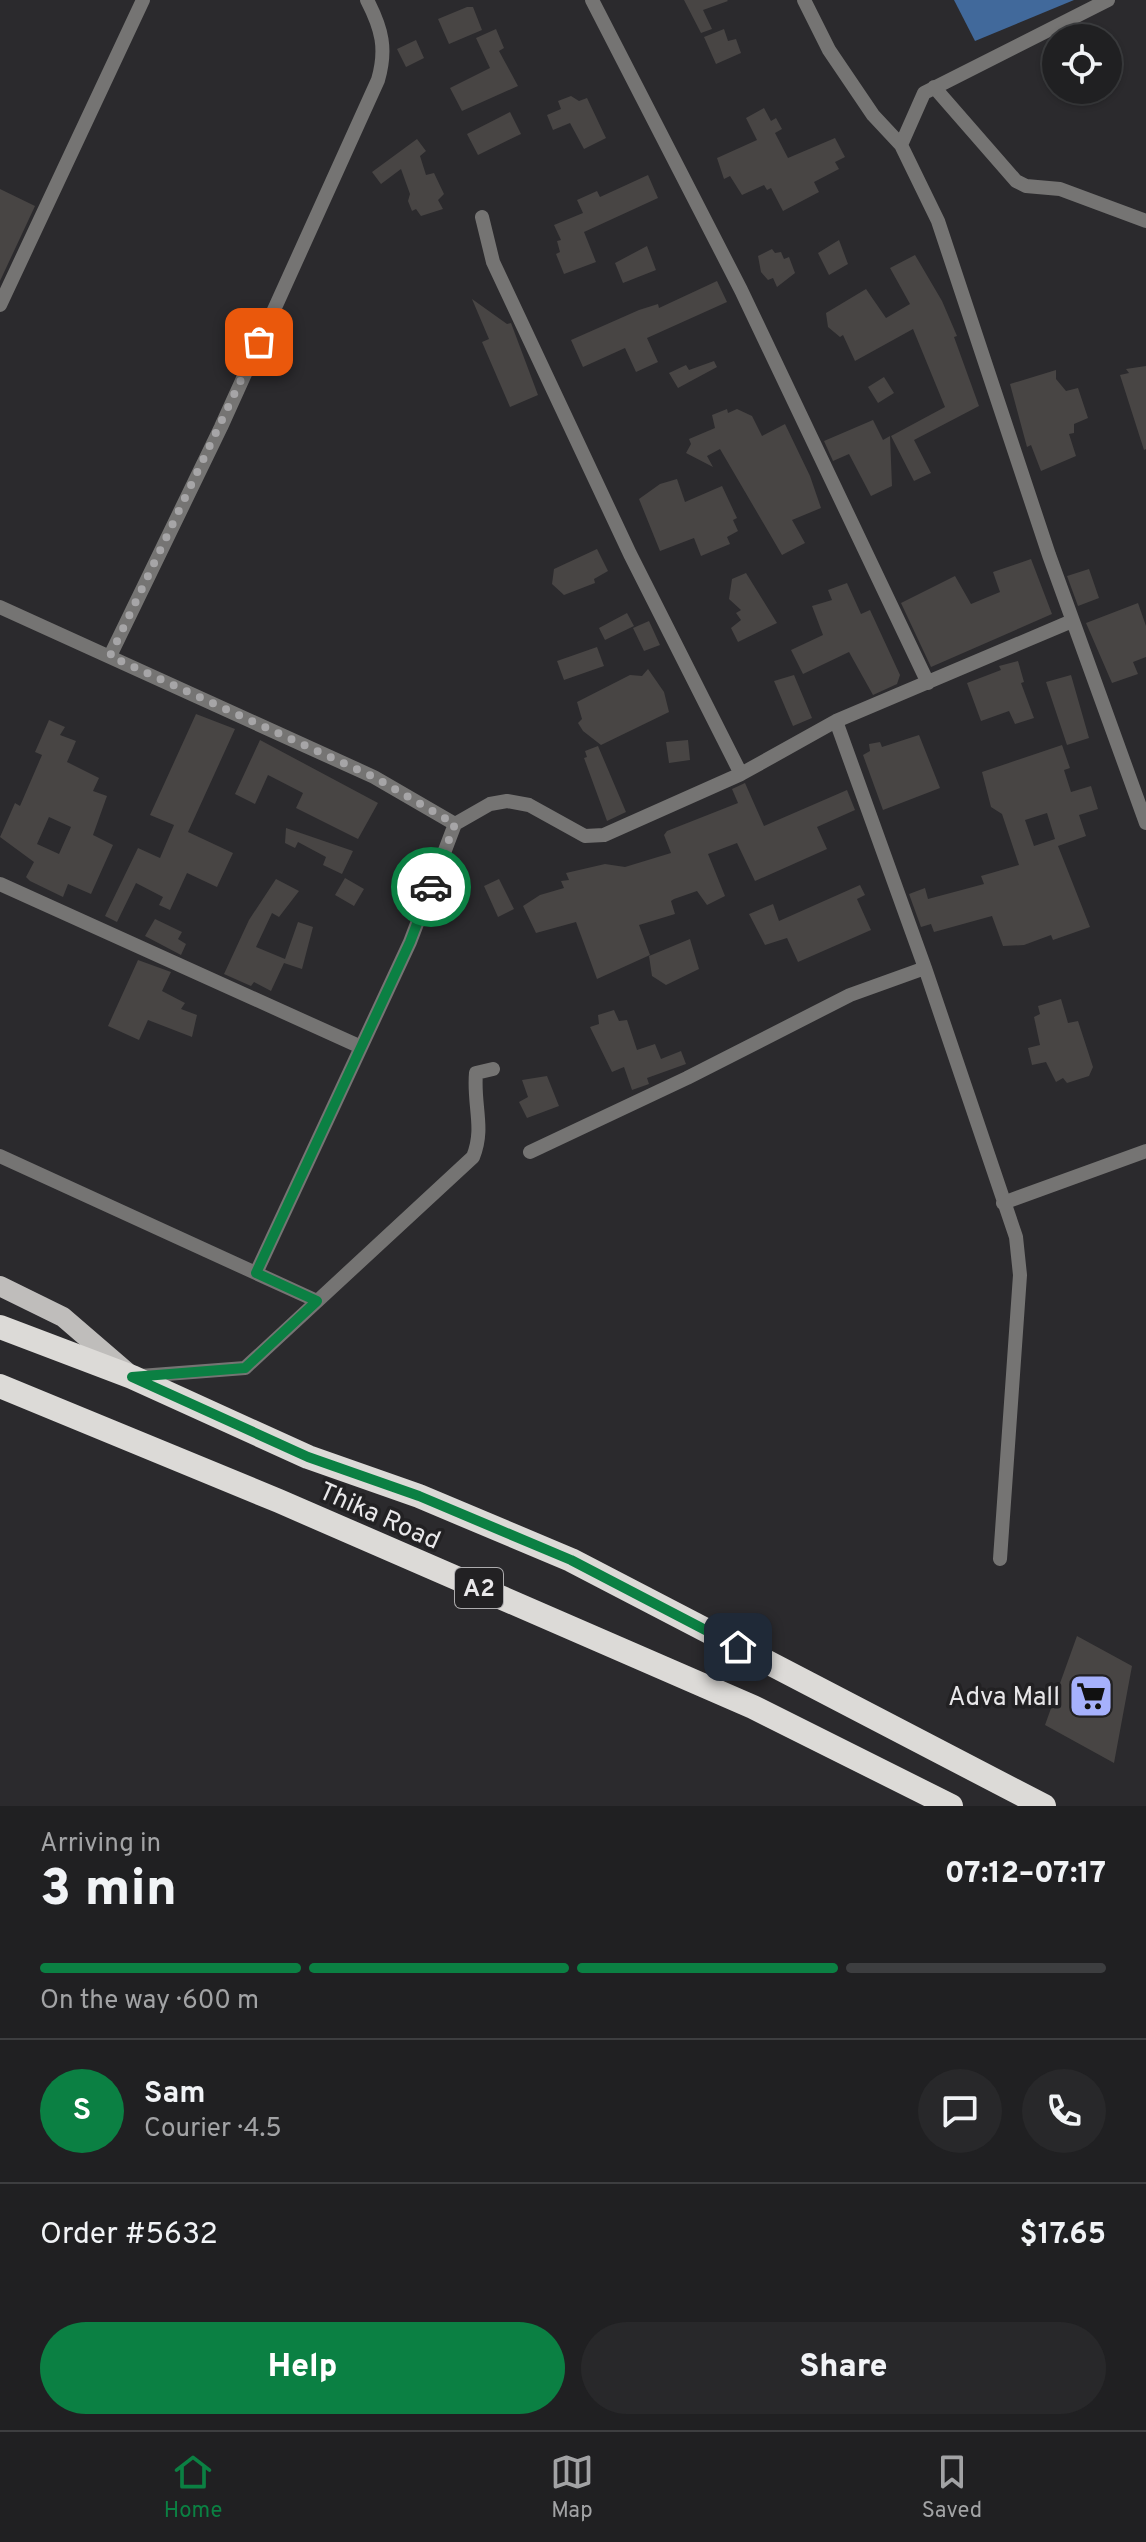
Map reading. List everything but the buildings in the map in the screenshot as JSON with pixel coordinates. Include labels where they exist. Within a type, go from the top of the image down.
[{"type":"highway","name":"Thika Road","points":[[0,1327],[132,1377],[308,1457],[419,1496],[571,1560],[1044,1806]]},
{"type":"highway","name":"Thika Road","points":[[0,1386],[279,1501],[753,1707],[951,1806]]},
{"type":"main road","name":"Thika Road","points":[[0,1286],[63,1317],[132,1377]]},
{"type":"street","points":[[0,305],[143,0]]},
{"type":"street","points":[[110,656],[221,427],[378,80],[385,49],[367,0]]},
{"type":"street","points":[[592,0],[741,290],[928,683]]},
{"type":"street","points":[[804,0],[846,76],[873,115],[901,145],[938,221],[1072,621],[1146,823]]},
{"type":"street","points":[[901,145],[919,99],[934,87],[1108,0]]},
{"type":"street","points":[[934,87],[1016,181],[1026,186],[1060,189],[1146,221]]},
{"type":"street","points":[[482,217],[499,276],[630,554],[741,774]]},
{"type":"street","points":[[0,607],[374,777],[455,824]]},
{"type":"street","points":[[256,1273],[410,942],[455,824],[482,808],[507,801],[529,805],[585,836],[604,835],[741,774],[836,721],[1072,621]]},
{"type":"street","points":[[836,721],[925,968],[1016,1237],[1020,1275],[1000,1559]]},
{"type":"street","points":[[0,884],[361,1047]]},
{"type":"street","points":[[530,1152],[687,1078],[850,995],[925,968]]},
{"type":"street","points":[[132,1377],[245,1368],[473,1157],[482,1136],[474,1098],[476,1073],[493,1069]]},
{"type":"street","points":[[1003,1203],[1146,1151]]},
{"type":"street","points":[[0,1156],[317,1301]]},
{"type":"water","points":[[954,0],[1074,0],[975,41]]},
{"type":"way so far","points":[[259,342],[110,656],[374,777],[455,824],[431,887]]},
{"type":"place","name":"Adva Mall","points":[[1091,1696]]},
{"type":"route","points":[[431,887],[410,942],[256,1273],[317,1301],[245,1368],[132,1377],[308,1457],[419,1496],[571,1560],[738,1647]]}]
